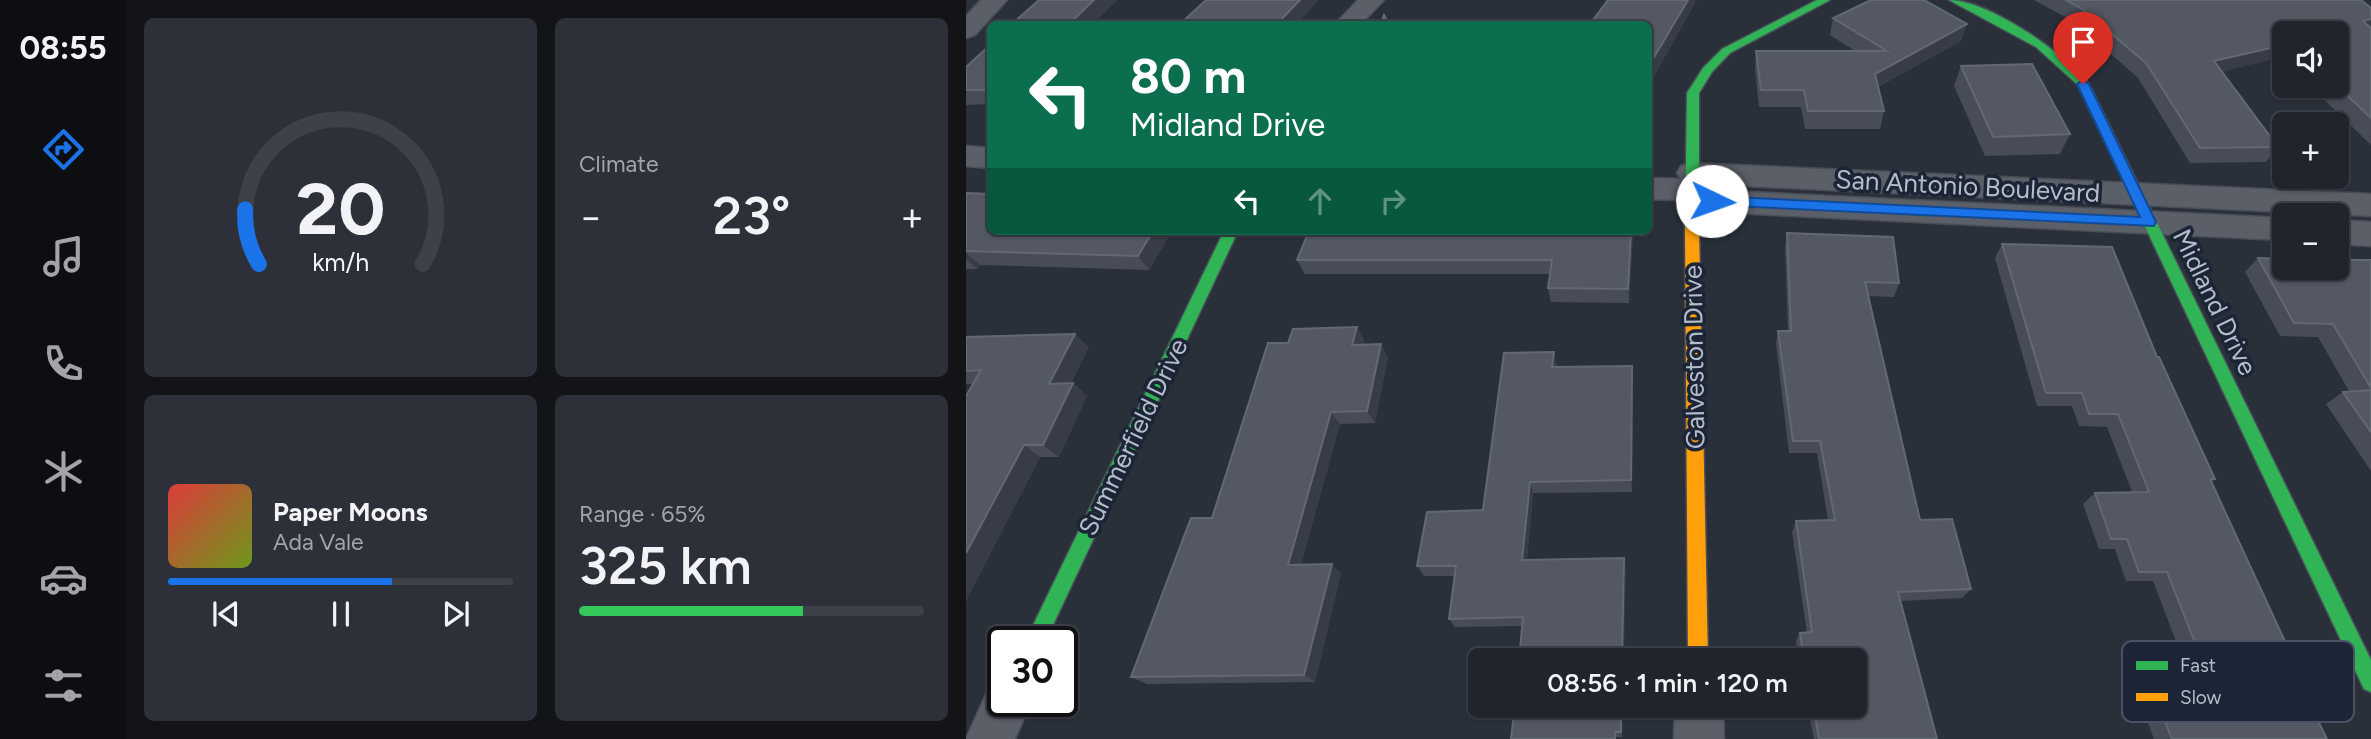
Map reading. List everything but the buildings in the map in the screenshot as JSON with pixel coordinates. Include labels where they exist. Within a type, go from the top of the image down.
[{"type":"street","points":[[966,30],[995,0]]},
{"type":"street","points":[[1350,21],[1372,0]]},
{"type":"street","name":"Galveston Drive","points":[[1698,648],[1691,188],[1693,93],[1707,70],[1726,51],[1825,0]]},
{"type":"street","name":"Midland Drive","points":[[1954,0],[2036,42],[2069,63],[2083,84],[2351,641]]},
{"type":"street","points":[[966,156],[987,158]]},
{"type":"street","name":"San Antonio Boulevard","points":[[1652,188],[2143,208],[2371,205]]},
{"type":"street","name":"San Antonio Boulevard","points":[[2143,208],[2272,227]]},
{"type":"street","points":[[2349,233],[2371,234]]},
{"type":"street","name":"Summerfield Drive","points":[[1043,626],[1229,235]]},
{"type":"street","name":"Midland Drive","points":[[2354,647],[2371,682]]},
{"type":"street","points":[[989,739],[1000,717]]},
{"type":"street","points":[[1699,718],[1699,739]]},
{"type":"traffic: fast","points":[[1692,228],[1693,93],[1707,70],[1726,51],[1825,0]]},
{"type":"traffic: fast","points":[[1954,0],[2040,45],[2070,69],[2083,84],[2351,641]]},
{"type":"traffic: fast","points":[[1043,626],[1229,235]]},
{"type":"traffic: fast","points":[[2354,647],[2371,682]]},
{"type":"traffic: slow","points":[[1692,228],[1698,648]]},
{"type":"route","points":[[1712,201],[2150,222],[2083,84]]}]
